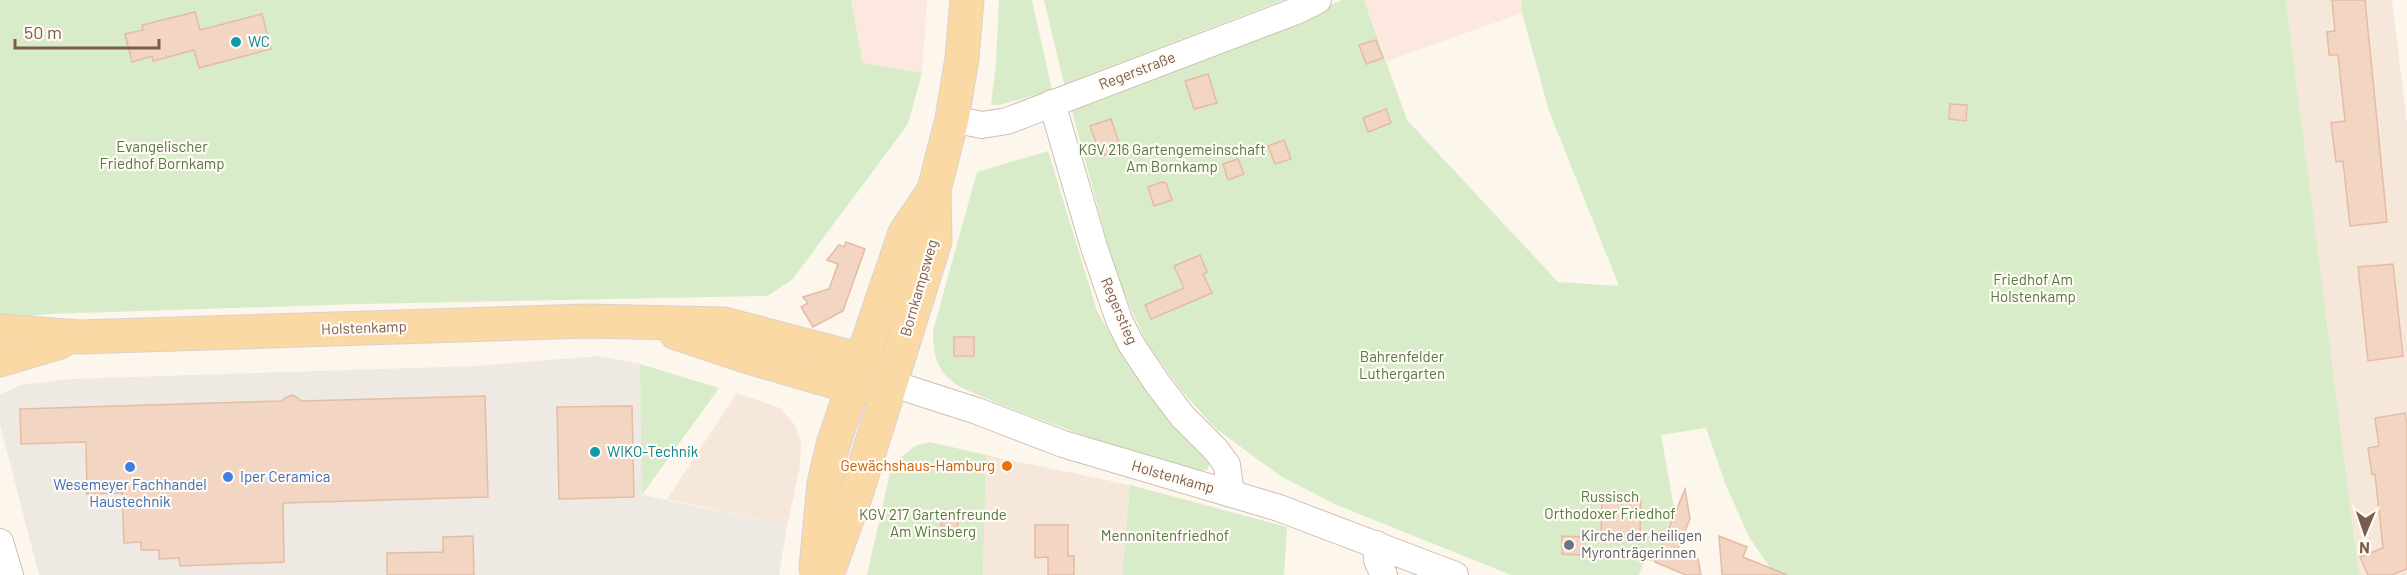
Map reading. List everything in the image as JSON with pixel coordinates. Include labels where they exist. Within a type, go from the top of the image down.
[{"type":"main road","name":"Bornkampsweg","points":[[827,575],[857,491],[935,241],[934,190],[952,119],[962,58],[967,0]]},
{"type":"main road","name":"Bornkampsweg","points":[[815,575],[824,484],[833,445],[905,233],[934,190]]},
{"type":"main road","name":"Holstenkamp","points":[[0,331],[79,337],[586,321],[649,323],[742,355],[857,373],[890,383]]},
{"type":"main road","name":"Holstenkamp","points":[[0,360],[79,337]]},
{"type":"street","name":"Regerstraße","points":[[952,119],[982,125],[999,122],[1296,11],[1318,0]]},
{"type":"street","name":"Regerstieg","points":[[1052,103],[1094,248],[1119,320],[1131,344],[1157,383],[1183,417],[1216,450],[1227,465],[1231,494]]},
{"type":"street","name":"Holstenkamp","points":[[890,383],[977,411],[1063,444],[1279,508],[1455,575]]},
{"type":"street","points":[[0,542],[10,575]]},
{"type":"street","points":[[1376,544],[1377,560],[1384,575]]},
{"type":"shaded area","points":[[851,0],[927,0],[922,73],[863,63]]},
{"type":"shaded area","points":[[1364,0],[1522,0],[1522,13],[1387,61]]},
{"type":"shaded area","points":[[2286,0],[2392,0],[2407,124],[2407,575],[2359,575]]},
{"type":"shaded area","points":[[599,356],[640,364],[643,495],[787,526],[779,575],[39,575],[0,425],[0,395],[20,385],[70,379],[475,366]]},
{"type":"shaded area","points":[[737,393],[780,408],[795,425],[801,442],[800,467],[787,526],[667,499]]},
{"type":"shaded area","points":[[986,455],[1130,485],[1122,575],[983,575]]},
{"type":"green space","name":"Evangelischer Friedhof Bornkamp","points":[[0,0],[851,0],[863,63],[922,73],[908,124],[792,280],[767,296],[361,304],[49,314],[0,319]]},
{"type":"green space","points":[[999,0],[1032,0],[1052,90],[999,105],[991,105],[996,64]]},
{"type":"green space","points":[[1044,0],[1284,0],[1064,84]]},
{"type":"green space","name":"Friedhof Am Holstenkamp","points":[[1343,0],[1364,0],[1407,120],[1558,282],[1619,286],[1549,111],[1522,13],[1522,0],[2286,0],[2359,575],[1775,575],[1749,537],[1725,483],[1706,428],[1661,435],[1675,513],[1655,562],[1645,559],[1639,575],[1511,575],[1337,505],[1282,477],[1215,428],[1180,389],[1147,344],[1116,275],[1071,107]]},
{"type":"green space","points":[[1048,151],[1097,311],[1129,367],[1172,422],[1202,448],[1210,463],[1207,470],[1164,462],[1127,450],[976,394],[952,381],[937,362],[933,331],[977,172]]},
{"type":"green space","points":[[640,364],[719,388],[642,495]]},
{"type":"green space","name":"KGV 217 Gartenfreunde Am Winsberg","points":[[930,442],[986,455],[983,575],[867,575],[892,464],[915,446]]},
{"type":"green space","name":"Mennonitenfriedhof","points":[[1130,485],[1287,527],[1284,575],[1122,575]]},
{"type":"building","points":[[2332,0],[2365,0],[2387,222],[2350,226],[2343,161],[2336,162],[2331,123],[2345,121],[2338,55],[2329,55],[2327,32],[2335,31]]},
{"type":"building","points":[[195,12],[200,30],[262,14],[271,49],[199,68],[194,50],[153,61],[152,56],[132,62],[125,34],[143,30],[142,25]]},
{"type":"building","points":[[1376,40],[1383,58],[1366,64],[1359,45]]},
{"type":"building","points":[[1208,74],[1217,103],[1194,109],[1185,81]]},
{"type":"building","points":[[1950,104],[1967,105],[1966,121],[1949,119]]},
{"type":"building","points":[[1386,109],[1391,123],[1368,132],[1363,118]]},
{"type":"building","points":[[1111,119],[1121,149],[1101,156],[1090,126]]},
{"type":"building","points":[[1284,140],[1291,159],[1275,164],[1268,146]]},
{"type":"building","points":[[1238,159],[1244,174],[1228,180],[1223,164]]},
{"type":"building","points":[[1162,182],[1166,183],[1172,200],[1154,206],[1148,187]]},
{"type":"building","points":[[846,242],[865,249],[843,311],[813,327],[801,307],[808,303],[803,297],[829,289],[838,264],[827,260],[839,245],[844,247]]},
{"type":"building","points":[[1200,255],[1207,272],[1203,274],[1212,293],[1151,319],[1145,305],[1184,288],[1174,266]]},
{"type":"building","points":[[2393,264],[2403,356],[2368,361],[2358,267]]},
{"type":"building","points":[[954,337],[974,337],[974,356],[954,356]]},
{"type":"building","points":[[293,395],[302,401],[485,396],[488,497],[283,503],[284,562],[180,566],[179,558],[159,559],[159,550],[141,550],[141,542],[124,543],[122,493],[87,494],[86,442],[21,444],[20,409],[282,401]]},
{"type":"building","name":"WIKO-Technik","points":[[632,406],[634,497],[559,499],[557,407]]},
{"type":"building","points":[[2405,413],[2407,425],[2407,569],[2391,575],[2368,575],[2360,557],[2383,548],[2375,474],[2372,475],[2368,448],[2379,446],[2375,418]]},
{"type":"building","points":[[1685,489],[1690,519],[1677,551],[1698,559],[1701,575],[1686,575],[1655,562]]},
{"type":"building","points":[[1602,499],[1641,501],[1640,537],[1601,535]]},
{"type":"building","points":[[945,510],[960,513],[957,529],[941,526]]},
{"type":"building","points":[[1035,525],[1068,525],[1068,556],[1074,556],[1074,575],[1048,575],[1048,557],[1035,558]]},
{"type":"building","points":[[473,536],[474,575],[387,575],[387,553],[443,552],[443,537]]},
{"type":"building","name":"Kirche der heiligen Myronträgerinnen","points":[[1562,536],[1584,537],[1583,555],[1562,554]]},
{"type":"building","points":[[1719,536],[1747,547],[1743,557],[1787,575],[1722,575]]},
{"type":"place","name":"WC","points":[[236,42]]},
{"type":"place","name":"WIKO-Technik","points":[[595,452]]},
{"type":"place","name":"Gewächshaus-Hamburg","points":[[1007,466]]},
{"type":"place","name":"Wesemeyer Fachhandel Haustechnik","points":[[130,467]]},
{"type":"place","name":"Iper Ceramica","points":[[228,477]]},
{"type":"place","name":"Kirche der heiligen Myronträgerinnen","points":[[1569,545]]},
{"type":"park label","name":"KGV 216 Gartengemeinschaft Am Bornkamp","points":[[1172,158]]},
{"type":"park label","name":"Bahrenfelder Luthergarten","points":[[1402,366]]},
{"type":"park label","name":"Russisch Orthodoxer Friedhof","points":[[1610,506]]}]
